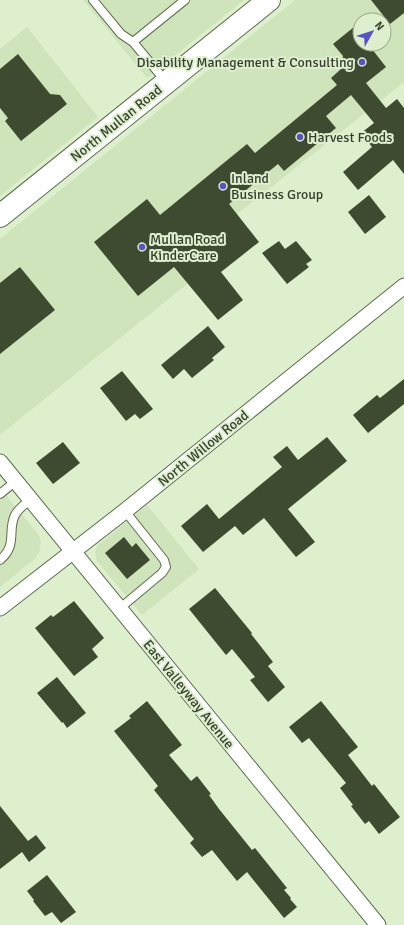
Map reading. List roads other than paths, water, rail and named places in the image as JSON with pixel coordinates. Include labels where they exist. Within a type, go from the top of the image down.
[{"type":"main road","name":"North Mullan Road","points":[[0,216],[268,0]]},
{"type":"street","name":"North Willow Road","points":[[0,608],[125,511],[404,286]]},
{"type":"street","name":"East Valleyway Avenue","points":[[0,462],[378,925]]},
{"type":"lane","points":[[93,0],[121,34],[133,42],[166,82]]},
{"type":"lane","points":[[133,42],[185,0]]},
{"type":"lane","points":[[0,494],[16,481]]},
{"type":"lane","points":[[0,560],[10,549],[14,517],[17,511],[31,499]]},
{"type":"lane","points":[[120,609],[162,573],[166,567],[164,560],[125,511]]},
{"type":"place","name":"Disability Management & Consulting","points":[[362,62]]},
{"type":"place","name":"Harvest Foods","points":[[300,137]]},
{"type":"place","name":"Inland Business Group","points":[[223,186]]},
{"type":"place","name":"Mullan Road KinderCare","points":[[142,247]]}]
